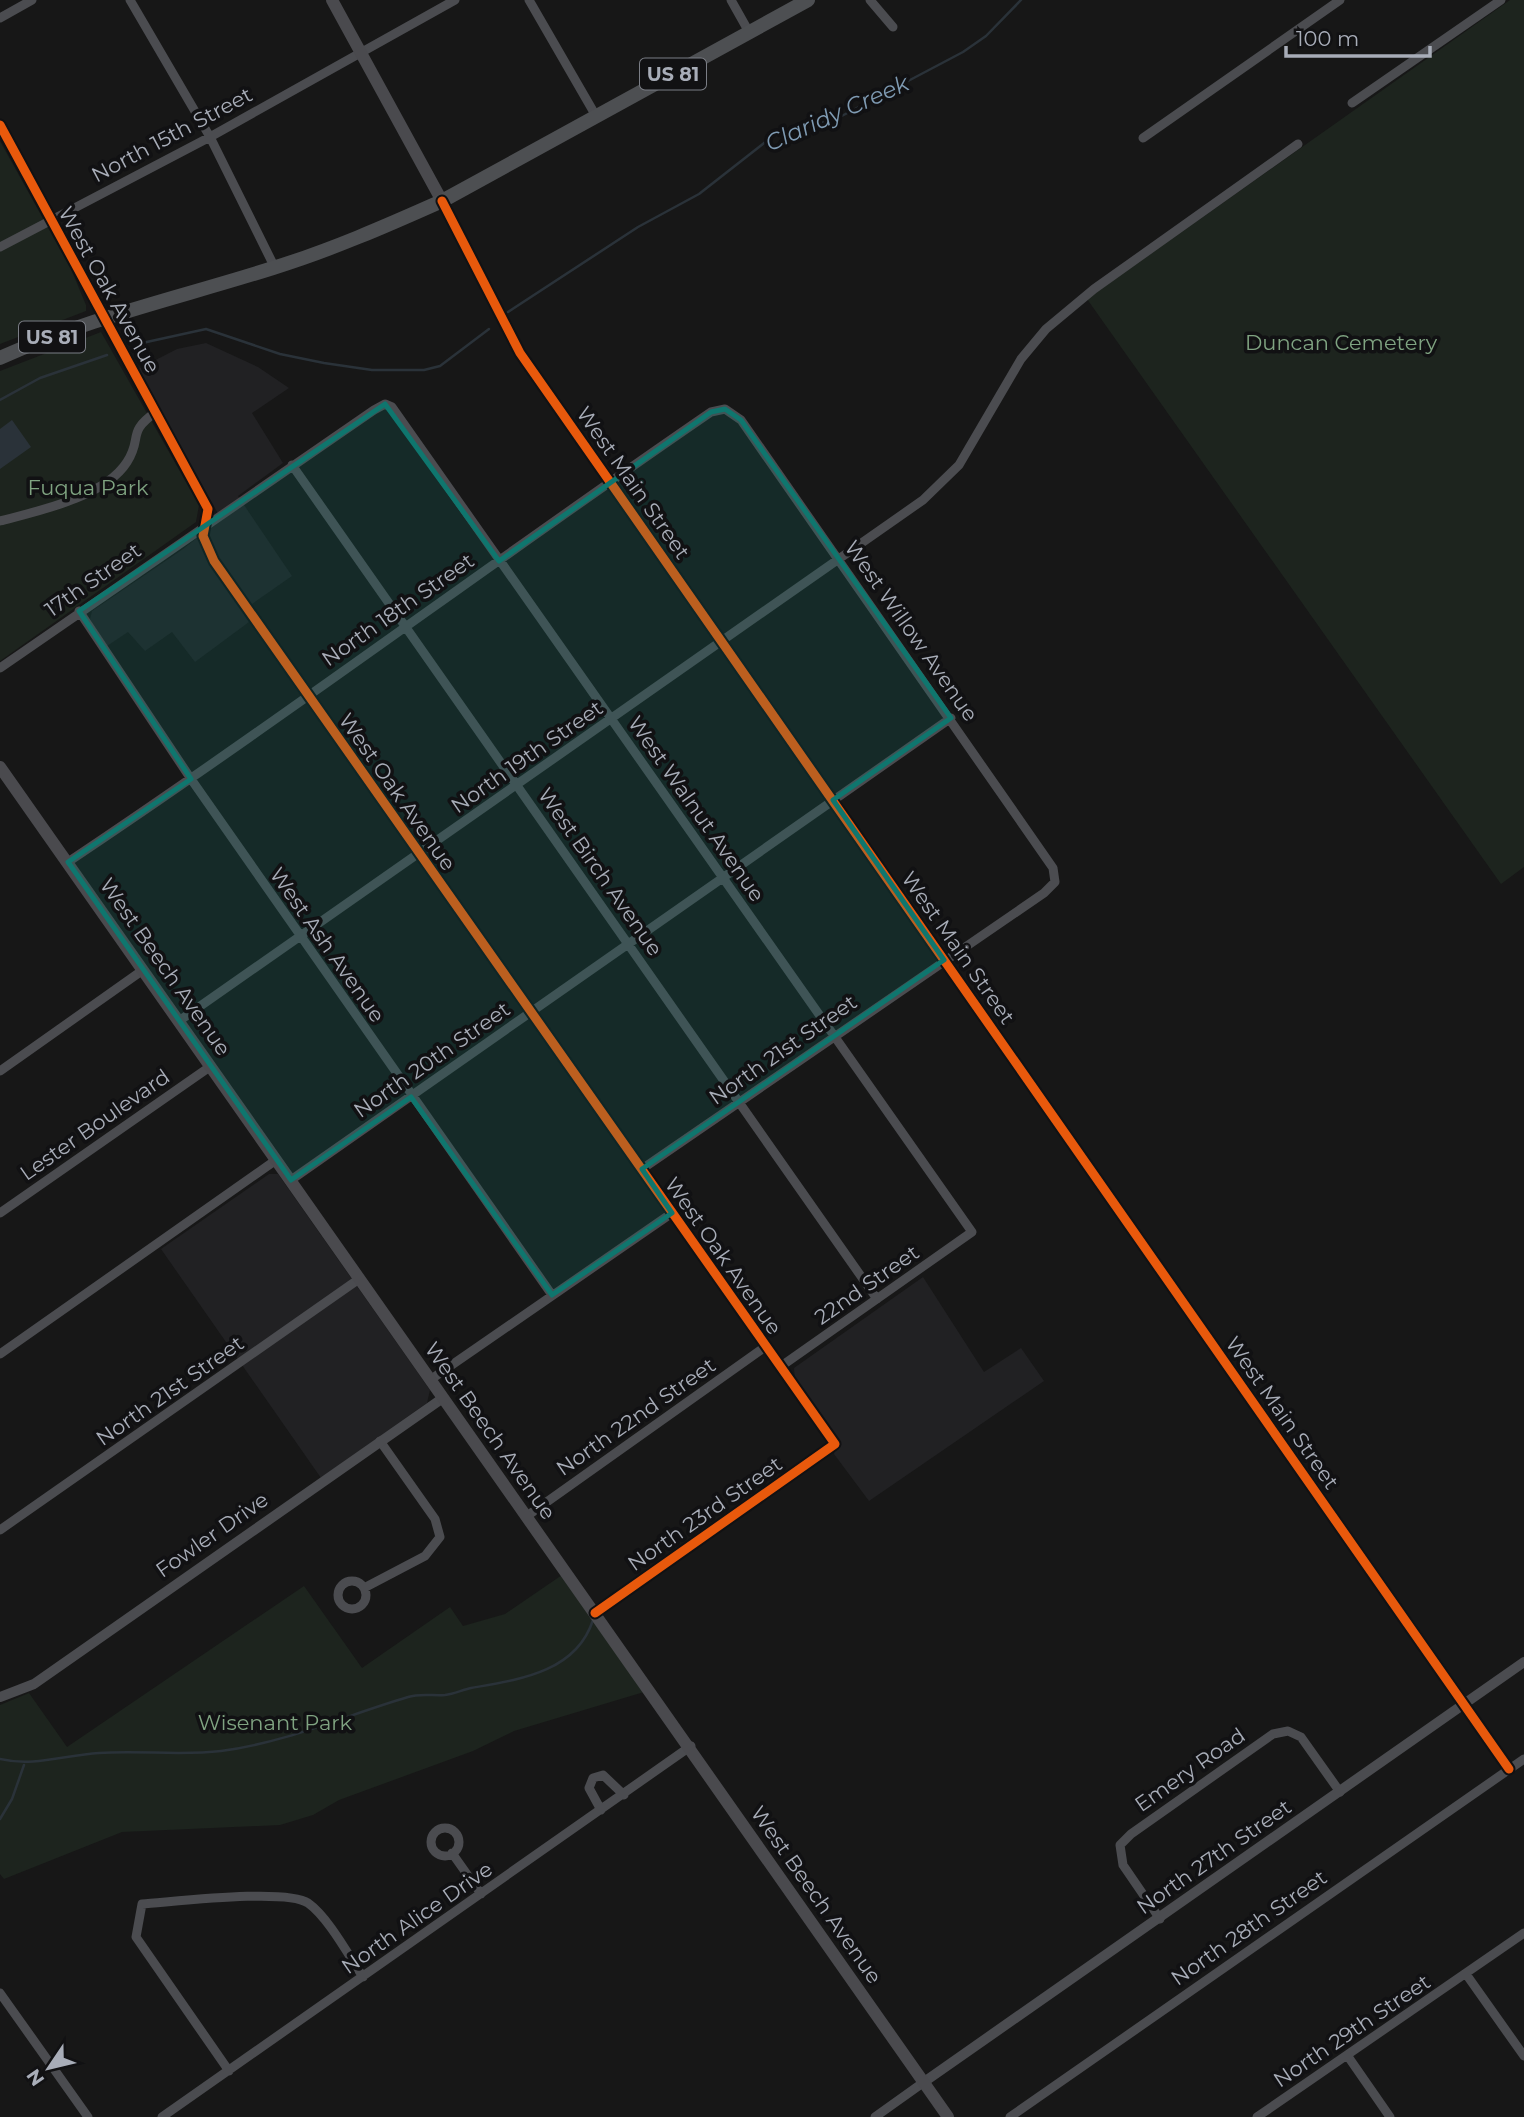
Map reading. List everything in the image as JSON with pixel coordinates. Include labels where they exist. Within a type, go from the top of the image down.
[{"type":"main road","name":"West Main Street","points":[[332,0],[442,201]]},
{"type":"main road","name":"US 81","points":[[0,358],[105,318],[275,268],[368,233],[442,201],[808,0]]},
{"type":"main road","name":"West Beech Avenue","points":[[0,767],[430,1380],[691,1746],[948,2117]]},
{"type":"street","points":[[0,18],[32,0]]},
{"type":"street","points":[[130,0],[209,137],[275,268]]},
{"type":"street","name":"North 15th Street","points":[[0,247],[209,137],[359,51],[455,0]]},
{"type":"street","points":[[529,0],[596,116]]},
{"type":"street","points":[[732,0],[749,32]]},
{"type":"street","points":[[870,0],[893,27]]},
{"type":"street","points":[[1143,138],[1340,0]]},
{"type":"street","points":[[1352,103],[1501,0]]},
{"type":"street","name":"West Oak Avenue","points":[[0,125],[208,509],[208,522],[203,536],[214,561],[835,1444]]},
{"type":"street","name":"North 19th Street","points":[[179,1021],[611,720],[944,482],[974,442],[1021,359],[1046,329],[1077,302],[1298,144]]},
{"type":"street","name":"West Main Street","points":[[442,201],[520,352],[1465,1704]]},
{"type":"street","name":"17th Street","points":[[0,668],[374,410],[385,404],[392,407]]},
{"type":"street","name":"West Walnut Avenue","points":[[392,407],[972,1232]]},
{"type":"street","name":"North 18th Street","points":[[68,862],[191,779],[710,412],[725,409]]},
{"type":"street","name":"West Willow Avenue","points":[[725,409],[741,420],[951,718],[1053,868],[1055,881]]},
{"type":"street","points":[[0,521],[49,508],[101,484],[127,463],[139,424],[156,412]]},
{"type":"street","name":"West Birch Avenue","points":[[292,466],[877,1300]]},
{"type":"street","name":"West Ash Avenue","points":[[79,611],[300,937],[552,1295]]},
{"type":"street","name":"North 20th Street","points":[[290,1181],[951,718]]},
{"type":"street","name":"North 21st Street","points":[[642,1169],[833,1035],[1044,893],[1055,881]]},
{"type":"street","points":[[0,1071],[143,970]]},
{"type":"street","name":"Lester Boulevard","points":[[0,1213],[211,1066]]},
{"type":"street","points":[[0,1354],[276,1160]]},
{"type":"street","points":[[430,1380],[672,1213]]},
{"type":"street","name":"22nd Street","points":[[780,1367],[972,1232]]},
{"type":"street","name":"North 21st Street","points":[[0,1530],[359,1279]]},
{"type":"street","name":"North 22nd Street","points":[[527,1516],[765,1347]]},
{"type":"street","name":"Fowler Drive","points":[[0,1697],[34,1684],[443,1398]]},
{"type":"street","points":[[364,1588],[425,1556],[440,1536],[435,1519],[380,1441]]},
{"type":"street","name":"North 23rd Street","points":[[595,1613],[835,1444]]},
{"type":"street","name":"North 27th Street","points":[[924,2082],[1524,1662]]},
{"type":"street","points":[[1465,1704],[1509,1769]]},
{"type":"street","name":"Emery Road","points":[[1160,1919],[1123,1865],[1121,1845],[1130,1834],[1273,1734],[1294,1732],[1301,1737],[1340,1792]]},
{"type":"street","name":"North Alice Drive","points":[[162,2117],[691,1746]]},
{"type":"street","name":"North 28th Street","points":[[1010,2117],[1524,1759]]},
{"type":"street","points":[[601,1810],[589,1787],[593,1778],[603,1775],[624,1795]]},
{"type":"street","points":[[452,1853],[481,1894]]},
{"type":"street","points":[[229,2071],[136,1937],[142,1904],[276,1896],[299,1899],[315,1909],[363,1977]]},
{"type":"street","name":"North 29th Street","points":[[1258,2117],[1524,1933]]},
{"type":"street","points":[[1466,1974],[1524,2056]]},
{"type":"street","points":[[0,1993],[88,2117]]},
{"type":"street","points":[[1347,2055],[1390,2117]]},
{"type":"street","points":[[875,2117],[924,2082]]},
{"type":"highlighted area","points":[[385,404],[499,561],[711,412],[725,409],[741,420],[951,718],[833,800],[944,960],[642,1169],[672,1213],[552,1295],[411,1097],[291,1180],[68,862],[191,779],[79,611]]},
{"type":"shaded area","points":[[206,343],[258,367],[289,388],[252,413],[283,463],[238,496],[292,576],[242,611],[249,622],[195,662],[172,632],[145,651],[128,632],[107,646],[90,619],[92,611],[183,549],[221,519],[138,369],[177,349]]},
{"type":"shaded area","points":[[12,420],[31,447],[0,469],[0,429]]},
{"type":"shaded area","points":[[269,1174],[278,1174],[430,1390],[427,1403],[321,1478],[161,1249]]},
{"type":"shaded area","points":[[923,1277],[984,1372],[1021,1348],[1044,1381],[869,1501],[834,1454],[837,1439],[795,1381],[794,1368]]},
{"type":"green space","name":"Duncan Cemetery","points":[[1510,0],[1524,0],[1524,867],[1501,884],[1087,299]]},
{"type":"green space","points":[[0,141],[71,269],[86,311],[0,344]]},
{"type":"green space","name":"Fuqua Park","points":[[101,332],[199,505],[196,522],[0,661],[0,371]]},
{"type":"green space","name":"Wisenant Park","points":[[562,1575],[644,1692],[514,1731],[473,1751],[339,1800],[313,1815],[280,1825],[122,1832],[4,1879],[0,1874],[0,1705],[29,1693],[67,1747],[304,1586],[362,1668],[450,1607],[463,1626],[505,1614]]},
{"type":"waterway","name":"Claridy Creek","points":[[508,312],[638,227],[699,194],[773,136],[836,119],[963,52],[986,36],[1021,0]]},
{"type":"waterway","name":"Claridy Creek","points":[[133,345],[206,329],[280,354],[324,363],[372,370],[424,370],[440,366],[489,329]]},
{"type":"waterway","name":"Claridy Creek","points":[[0,400],[40,378],[107,355]]},
{"type":"waterway","points":[[0,1759],[25,1762],[99,1753],[206,1752],[246,1747],[316,1728],[413,1696],[448,1694],[543,1671],[573,1652],[585,1638],[593,1620]]},
{"type":"waterway","points":[[0,1819],[12,1799],[24,1765]]},
{"type":"cycle path","points":[[0,125],[208,509],[203,536],[214,561],[835,1444],[595,1613]]},
{"type":"cycle path","points":[[442,201],[520,353],[1509,1769]]}]
